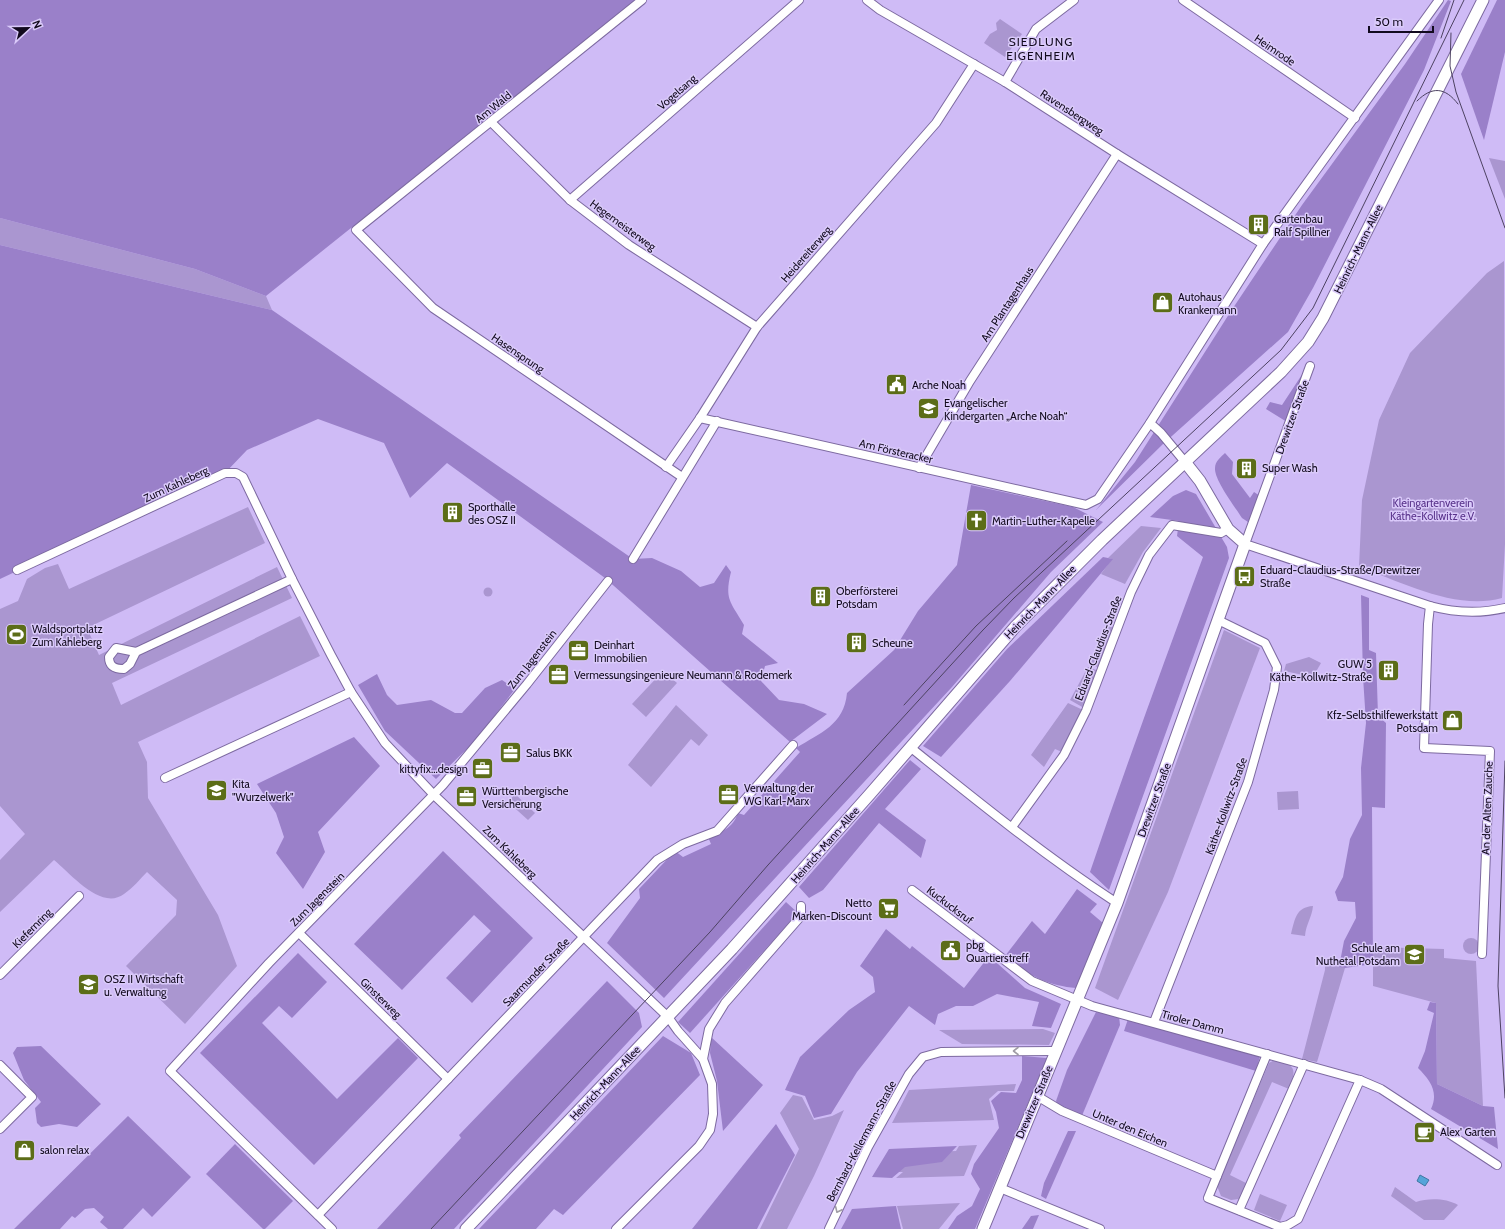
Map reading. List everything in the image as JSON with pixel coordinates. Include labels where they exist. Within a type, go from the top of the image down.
[{"type":"main road","name":"Heinrich-Mann-Allee","points":[[466,1229],[668,1017],[797,877],[991,654],[1041,600],[1281,372],[1308,342],[1337,292],[1483,0]]},
{"type":"main road","points":[[1185,462],[1200,481],[1228,529],[1245,544]]},
{"type":"main road","name":"Drewitzer Straße","points":[[983,1229],[1117,903],[1245,544]]},
{"type":"street","name":"Am Wald","points":[[356,230],[642,0]]},
{"type":"street","name":"Vogelsang","points":[[570,200],[799,0]]},
{"type":"street","name":"Ravensbergweg","points":[[867,0],[880,10],[1005,82],[1117,154],[1263,244]]},
{"type":"street","points":[[1005,82],[1036,30],[1074,0]]},
{"type":"street","name":"Heimrode","points":[[1183,0],[1355,118]]},
{"type":"street","points":[[1185,462],[1161,433],[1150,423],[1263,244],[1439,0]]},
{"type":"street","name":"Heidereiterweg","points":[[666,467],[700,418],[756,327],[936,123],[974,64]]},
{"type":"street","name":"Hegemeisterweg","points":[[491,122],[570,200],[630,245],[756,327]]},
{"type":"street","name":"Am Plantagenhaus","points":[[919,468],[970,381],[1117,154]]},
{"type":"street","name":"Hasensprung","points":[[356,230],[433,308],[682,477]]},
{"type":"street","name":"Drewitzer Straße","points":[[1245,544],[1310,366]]},
{"type":"street","name":"Am Försteracker","points":[[700,418],[1086,505],[1098,499],[1150,423]]},
{"type":"street","points":[[633,559],[717,421]]},
{"type":"street","name":"Zum Kahleberg","points":[[17,570],[225,473],[236,473],[243,477],[292,579],[351,692],[385,743],[434,795],[668,1017],[678,1031],[703,1059]]},
{"type":"street","name":"Eduard-Claudius-Straße","points":[[1012,828],[1050,778],[1068,748],[1094,691],[1131,592],[1150,555],[1172,525],[1221,533],[1228,529]]},
{"type":"street","points":[[1245,544],[1430,606],[1450,611],[1471,613],[1505,608]]},
{"type":"street","points":[[136,652],[292,579]]},
{"type":"street","name":"Zum Jagenstein","points":[[318,1215],[170,1071],[299,933],[434,795],[527,684],[608,581]]},
{"type":"street","name":"An der Alten Zauche","points":[[1430,606],[1428,624],[1424,748],[1490,751],[1482,954]]},
{"type":"street","name":"Käthe-Kollwitz-Straße","points":[[1154,1022],[1246,788],[1274,690],[1277,668],[1265,643],[1218,620]]},
{"type":"street","points":[[165,778],[351,692]]},
{"type":"street","name":"Saarmunder Straße","points":[[318,1215],[657,860],[683,844],[717,831],[794,745]]},
{"type":"street","points":[[910,747],[1012,828],[1117,903]]},
{"type":"street","name":"Kuckucksruf","points":[[912,890],[1027,978],[1077,999]]},
{"type":"street","name":"Kiefernring","points":[[0,975],[79,896]]},
{"type":"street","points":[[616,1229],[699,1146],[710,1130],[713,1114],[712,1084],[703,1059],[709,1029],[724,1005],[801,916],[801,906]]},
{"type":"street","name":"Ginsterweg","points":[[299,933],[448,1079]]},
{"type":"street","name":"Tiroler Damm","points":[[1077,999],[1092,1006],[1360,1080],[1381,1089],[1498,1165]]},
{"type":"street","name":"Bernhard-Kellermann-Straße","points":[[829,1229],[882,1122],[909,1074],[923,1057],[941,1052],[1056,1051]]},
{"type":"street","points":[[1267,1054],[1208,1198],[1280,1227],[1298,1220],[1360,1080]]},
{"type":"street","points":[[1239,1210],[1304,1064]]},
{"type":"street","points":[[0,1065],[32,1097],[0,1130]]},
{"type":"street","name":"Unter den Eichen","points":[[1037,1096],[1062,1111],[1217,1176]]},
{"type":"street","points":[[1000,1188],[1100,1229]]},
{"type":"street","points":[[318,1215],[332,1229]]},
{"type":"green space","points":[[1000,19],[1022,34],[1005,57],[984,43],[990,34],[997,30],[996,23]]},
{"type":"green space","points":[[1489,158],[1505,161],[1505,199]]},
{"type":"green space","points":[[0,218],[195,269],[266,296],[272,310],[0,245]]},
{"type":"green space","name":"Kleingartenverein Käthe-Kollwitz e.V.","points":[[1504,261],[1505,544],[1502,598],[1484,601],[1466,601],[1429,593],[1359,567],[1362,500],[1379,420],[1410,353],[1487,273]]},
{"type":"green space","points":[[248,507],[265,543],[87,628],[99,655],[277,567],[292,598],[112,683],[121,705],[300,616],[320,656],[138,742],[147,762],[148,798],[218,915],[237,966],[185,1024],[126,966],[176,915],[177,900],[147,872],[124,894],[115,898],[106,898],[87,889],[54,860],[0,912],[0,860],[25,834],[0,806],[0,609],[18,601],[27,579],[45,568],[58,564],[69,589]]},
{"type":"green space","points":[[1141,526],[1161,528],[1143,552],[1125,584],[1101,574],[1112,559],[1108,558]]},
{"type":"green space","points":[[486,588],[490,588],[492,592],[490,596],[486,596],[484,594],[484,590]]},
{"type":"green space","points":[[1109,626],[1114,628],[1100,668],[1090,664]]},
{"type":"green space","points":[[1224,630],[1260,648],[1168,892],[1118,1000],[1095,988]]},
{"type":"green space","points":[[1309,657],[1321,663],[1313,677],[1284,671],[1286,664]]},
{"type":"green space","points":[[1088,667],[1099,671],[1084,708],[1070,700]]},
{"type":"green space","points":[[663,671],[677,683],[646,717],[632,704]]},
{"type":"green space","points":[[1068,703],[1083,710],[1062,752],[1055,749],[1044,767],[1031,755]]},
{"type":"green space","points":[[676,705],[708,735],[699,746],[691,739],[651,787],[628,765]]},
{"type":"green space","points":[[1298,791],[1299,809],[1278,810],[1277,792]]},
{"type":"green space","points":[[515,794],[535,813],[528,820],[508,802]]},
{"type":"green space","points":[[1313,906],[1305,936],[1291,934],[1295,919],[1300,911],[1307,907]]},
{"type":"green space","points":[[1468,938],[1474,938],[1479,943],[1477,952],[1474,954],[1468,954],[1463,949],[1463,943]]},
{"type":"green space","points":[[1373,947],[1444,949],[1444,958],[1476,961],[1483,1106],[1437,1084],[1436,1003],[1373,986]]},
{"type":"green space","points":[[1325,962],[1345,968],[1317,1062],[1302,1059],[1325,970]]},
{"type":"green space","points":[[1043,1029],[1055,1033],[1049,1045],[962,1044],[939,1030]]},
{"type":"green space","points":[[1276,1059],[1288,1064],[1291,1067],[1294,1073],[1293,1077],[1289,1089],[1272,1082],[1230,1175],[1248,1184],[1245,1193],[1239,1199],[1231,1200],[1221,1196],[1217,1186],[1269,1063]]},
{"type":"green space","points":[[1016,1084],[1014,1091],[998,1091],[989,1099],[994,1120],[892,1123],[909,1090]]},
{"type":"green space","points":[[793,1095],[802,1097],[814,1120],[832,1116],[844,1110],[814,1176],[787,1229],[760,1229],[799,1149],[780,1113]]},
{"type":"green space","points":[[977,1145],[964,1176],[896,1178],[903,1172],[895,1172],[905,1153],[956,1151],[959,1146]]},
{"type":"green space","points":[[1395,1187],[1416,1202],[1437,1199],[1458,1205],[1444,1220],[1424,1220],[1391,1196]]},
{"type":"green space","points":[[1260,1194],[1287,1205],[1280,1221],[1254,1210]]},
{"type":"green space","points":[[960,1203],[939,1229],[903,1229],[897,1206]]},
{"type":"shaded area","points":[[0,0],[636,0],[266,296],[195,269],[0,218]]},
{"type":"shaded area","points":[[1448,0],[1451,1],[1424,70],[1313,288],[1288,332],[1163,444],[1096,510],[1135,462],[1231,311],[1302,205],[1405,64]]},
{"type":"shaded area","points":[[1497,0],[1505,0],[1505,52],[1484,140],[1461,74]]},
{"type":"shaded area","points":[[0,245],[272,310],[633,559],[652,558],[681,571],[700,587],[714,583],[726,565],[731,572],[728,589],[730,600],[744,625],[742,634],[778,663],[765,666],[761,681],[779,700],[804,704],[827,714],[790,742],[605,578],[447,463],[410,498],[384,443],[318,419],[247,450],[225,473],[0,579]]},
{"type":"shaded area","points":[[1305,370],[1287,422],[1266,409],[1270,402],[1282,405]]},
{"type":"shaded area","points":[[1225,453],[1233,462],[1232,474],[1250,498],[1254,492],[1260,496],[1248,522],[1242,518],[1230,501],[1221,486],[1216,473],[1216,463]]},
{"type":"shaded area","points":[[971,485],[1073,507],[1103,522],[1051,572],[952,687],[664,998],[607,943],[640,898],[639,889],[675,851],[683,857],[711,844],[708,837],[723,831],[730,826],[738,813],[744,815],[800,752],[796,748],[822,732],[836,721],[845,704],[847,693],[894,650],[918,611],[957,565]]},
{"type":"shaded area","points":[[1186,490],[1196,494],[1227,547],[1229,558],[1109,890],[1090,872],[1145,714],[1203,557],[1177,536],[1179,521],[1150,517],[1173,496]]},
{"type":"shaded area","points":[[1103,557],[1113,559],[1010,681],[941,757],[923,746],[1007,649]]},
{"type":"shaded area","points":[[1361,595],[1369,598],[1369,650],[1376,653],[1378,716],[1386,723],[1385,808],[1372,807],[1373,964],[1345,968],[1339,967],[1344,941],[1356,918],[1355,902],[1338,901],[1335,892],[1343,877],[1350,839],[1362,815],[1361,768],[1366,723],[1363,677]]},
{"type":"shaded area","points":[[377,674],[387,695],[397,705],[431,700],[455,713],[462,713],[485,688],[502,680],[515,689],[475,741],[436,779],[385,731],[358,685]]},
{"type":"shaded area","points":[[354,737],[380,766],[318,832],[325,852],[303,889],[276,853],[284,837],[276,813],[257,784]]},
{"type":"shaded area","points":[[910,760],[921,769],[885,809],[926,840],[921,858],[879,823],[823,890],[809,898],[799,887]]},
{"type":"shaded area","points":[[443,851],[533,938],[472,1003],[446,978],[491,931],[474,915],[402,990],[354,944]]},
{"type":"shaded area","points":[[1077,889],[1097,904],[1090,912],[1103,923],[1076,988],[1046,982],[1022,969],[1005,956],[1032,921],[1045,934]]},
{"type":"shaded area","points":[[786,902],[798,913],[690,1033],[678,1022]]},
{"type":"shaded area","points":[[886,929],[910,949],[912,946],[964,988],[989,956],[1025,988],[1061,1004],[1051,1028],[1032,1026],[1039,1002],[997,994],[973,1006],[956,1006],[938,1014],[935,1025],[909,1006],[857,1072],[831,1114],[814,1118],[805,1096],[785,1090],[800,1057],[849,1010],[875,992],[873,977],[860,966]]},
{"type":"shaded area","points":[[298,953],[327,982],[292,1018],[279,1006],[262,1023],[337,1099],[398,1038],[418,1058],[314,1165],[200,1053]]},
{"type":"shaded area","points":[[607,981],[639,1013],[642,1027],[454,1229],[377,1229],[461,1138],[459,1135]]},
{"type":"shaded area","points":[[1430,1002],[1436,1003],[1437,1084],[1483,1106],[1494,1107],[1498,1149],[1431,1109],[1434,1092],[1426,1077],[1418,1068],[1425,1051],[1434,1013],[1427,1010]]},
{"type":"shaded area","points":[[1096,1012],[1119,1016],[1120,1025],[1081,1118],[1059,1107],[1056,1101],[1067,1070]]},
{"type":"shaded area","points":[[1128,1019],[1260,1056],[1256,1071],[1124,1031]]},
{"type":"shaded area","points":[[663,1036],[691,1053],[700,1075],[563,1215],[554,1209],[536,1229],[479,1229]]},
{"type":"shaded area","points":[[711,1037],[763,1085],[723,1131],[717,1081],[710,1053]]},
{"type":"shaded area","points":[[41,1046],[101,1104],[77,1127],[59,1124],[41,1127],[37,1123],[35,1108],[41,1102],[24,1080],[13,1053],[17,1047]]},
{"type":"shaded area","points":[[1022,1056],[1047,1058],[975,1229],[948,1229],[957,1216],[972,1206],[980,1189],[971,1174],[974,1164],[999,1128],[996,1112],[991,1101],[1001,1092],[1016,1093],[1022,1080]]},
{"type":"shaded area","points":[[128,1116],[191,1177],[152,1217],[143,1208],[123,1229],[108,1229],[100,1222],[104,1217],[94,1208],[85,1209],[75,1218],[72,1216],[60,1229],[14,1229]]},
{"type":"shaded area","points":[[776,1124],[795,1155],[757,1229],[692,1229]]},
{"type":"shaded area","points":[[1068,1131],[1076,1131],[1046,1199],[1041,1196],[1044,1183]]},
{"type":"shaded area","points":[[235,1144],[293,1201],[265,1229],[263,1229],[206,1174]]},
{"type":"shaded area","points":[[957,1146],[942,1162],[905,1167],[892,1178],[872,1177],[889,1149]]},
{"type":"shaded area","points":[[896,1206],[901,1229],[841,1229],[852,1209]]},
{"type":"shaded area","points":[[1039,1215],[1033,1229],[1022,1229],[1031,1216]]},
{"type":"water","points":[[1420,1175],[1429,1180],[1425,1186],[1417,1181]]},
{"type":"tram line","points":[[1441,38],[1454,0]]},
{"type":"tram line","points":[[431,1229],[710,932],[768,865],[983,630],[1014,598],[1281,350],[1313,308],[1464,0]]},
{"type":"tram line","points":[[1451,33],[1450,66],[1456,92],[1505,228]]},
{"type":"tram line","points":[[1417,101],[1428,93],[1438,90],[1448,94],[1458,104]]},
{"type":"tram line","points":[[904,705],[976,626],[1067,541]]},
{"type":"tram line","points":[[1505,761],[1498,986],[1505,1098]]},
{"type":"place","name":"Gartenbau Ralf Spillner","points":[[1258,225]]},
{"type":"place","name":"Autohaus Krankemann","points":[[1163,303]]},
{"type":"place","name":"Arche Noah","points":[[896,385]]},
{"type":"place","name":"Evangelischer Kindergarten „Arche Noah“","points":[[929,409]]},
{"type":"place","name":"Super Wash","points":[[1246,468]]},
{"type":"place","name":"Sporthalle des OSZ II","points":[[452,513]]},
{"type":"place","name":"Martin-Luther-Kapelle","points":[[977,521]]},
{"type":"place","name":"Eduard-Claudius-Straße/Drewitzer Straße","points":[[1244,576]]},
{"type":"place","name":"Oberförsterei Potsdam","points":[[821,597]]},
{"type":"place","name":"Waldsportplatz Zum Kahleberg","points":[[16,635]]},
{"type":"place","name":"Scheune","points":[[856,643]]},
{"type":"place","name":"Deinhart Immobilien","points":[[579,651]]},
{"type":"place","name":"GUW 5 Käthe-Kollwitz-Straße","points":[[1388,670]]},
{"type":"place","name":"Vermessungsingenieure Neumann & Rodemerk","points":[[559,675]]},
{"type":"place","name":"Kfz-Selbsthilfewerkstatt Potsdam","points":[[1453,721]]},
{"type":"place","name":"Salus BKK","points":[[510,753]]},
{"type":"place","name":"kittyfix...design","points":[[483,769]]},
{"type":"place","name":"Kita \"Wurzelwerk\"","points":[[217,790]]},
{"type":"place","name":"Verwaltung der WG Karl-Marx","points":[[729,794]]},
{"type":"place","name":"Württembergische Versicherung","points":[[467,797]]},
{"type":"place","name":"Netto Marken-Discount","points":[[888,909]]},
{"type":"place","name":"pbg Quartierstreff","points":[[950,951]]},
{"type":"place","name":"Schule am Nuthetal Potsdam","points":[[1415,954]]},
{"type":"place","name":"OSZ II Wirtschaft u. Verwaltung","points":[[89,985]]},
{"type":"place","name":"Alex' Garten","points":[[1425,1132]]},
{"type":"place","name":"salon relax","points":[[25,1150]]},
{"type":"district","name":"SIEDLUNG EIGENHEIM","points":[[1041,48]]}]
